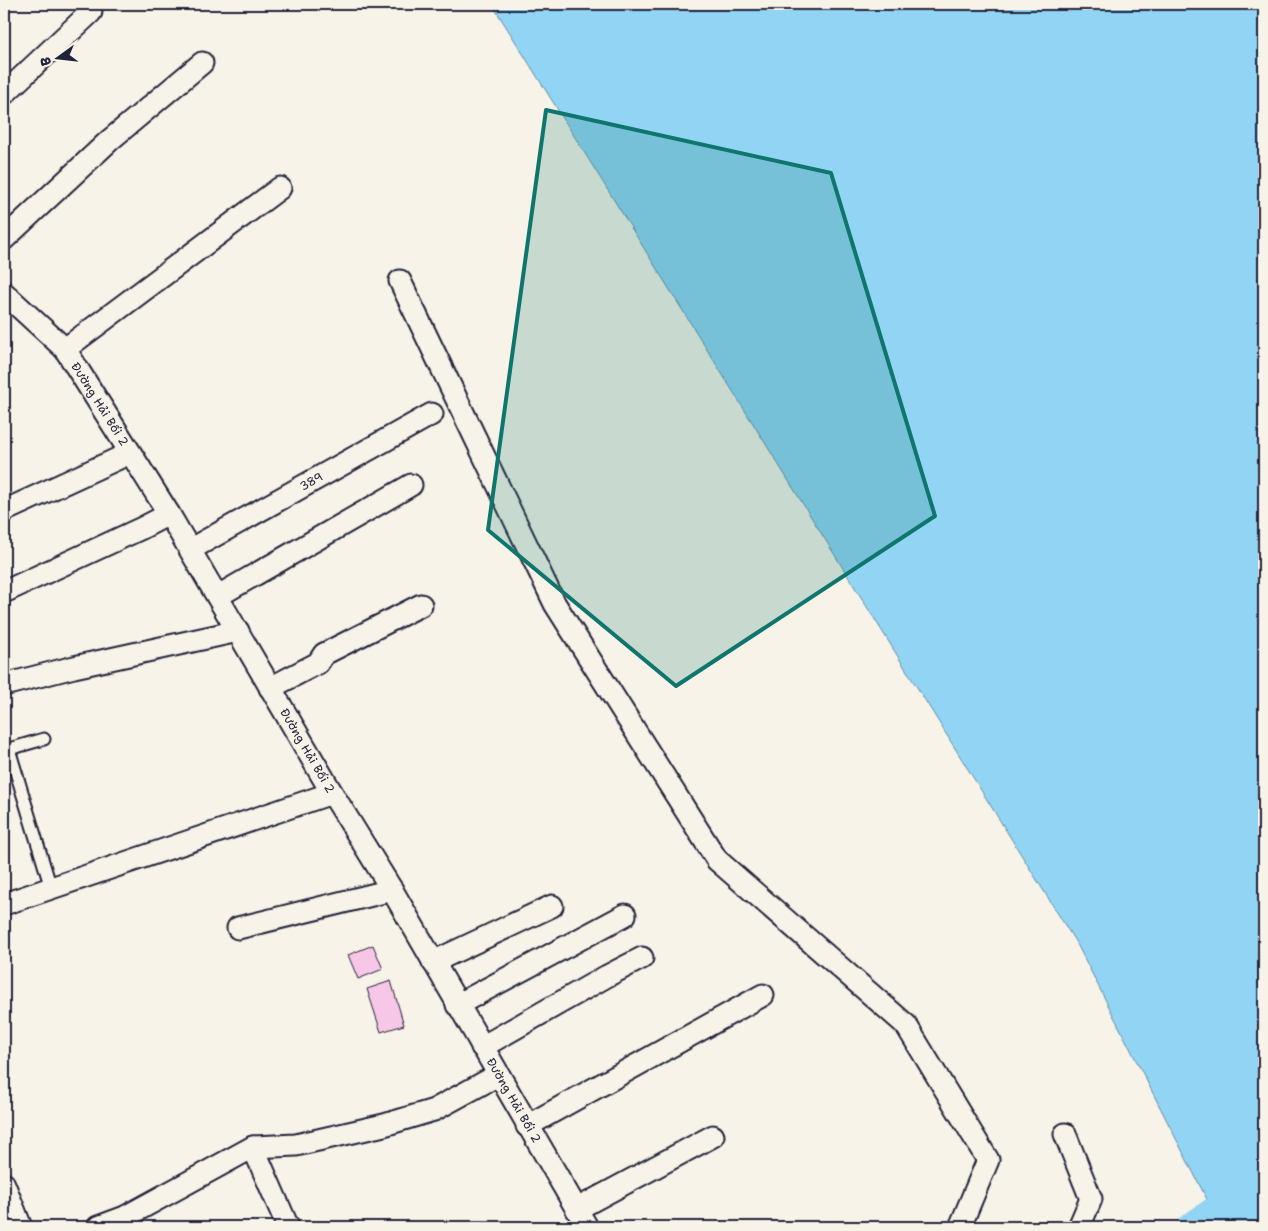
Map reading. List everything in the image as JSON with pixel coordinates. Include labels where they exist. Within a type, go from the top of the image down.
[{"type":"street","points":[[4,94],[91,12]]},
{"type":"street","points":[[4,239],[110,140],[202,63]]},
{"type":"street","points":[[65,349],[280,188]]},
{"type":"street","points":[[400,281],[555,604],[718,860],[906,1025],[988,1160],[960,1227]]},
{"type":"street","name":"Đường Hải Bối 2","points":[[4,293],[65,349],[191,549],[270,688],[392,890],[582,1218]]},
{"type":"street","name":"389","points":[[191,549],[432,414]]},
{"type":"street","points":[[4,510],[130,453]]},
{"type":"street","points":[[218,596],[411,486]]},
{"type":"street","points":[[4,592],[169,514]]},
{"type":"street","points":[[270,688],[318,663],[324,654],[421,605]]},
{"type":"street","points":[[4,685],[74,667],[238,631]]},
{"type":"street","points":[[4,904],[332,793]]},
{"type":"street","points":[[238,928],[392,890]]},
{"type":"street","points":[[433,962],[552,906]]},
{"type":"street","points":[[457,1004],[625,916]]},
{"type":"street","points":[[482,1047],[642,958]]},
{"type":"street","points":[[528,1126],[763,995]]},
{"type":"street","points":[[98,1227],[125,1217],[253,1147],[296,1145],[384,1125],[434,1110],[498,1074]]},
{"type":"street","points":[[1065,1134],[1092,1200],[1078,1227]]},
{"type":"street","points":[[582,1218],[713,1136]]},
{"type":"street","points":[[253,1147],[288,1227]]},
{"type":"street","points":[[4,1184],[21,1227]]},
{"type":"lane","points":[[44,739],[9,749],[51,888]]},
{"type":"highlighted area","points":[[546,110],[831,173],[935,516],[676,686],[488,530]]},
{"type":"water","points":[[492,4],[1264,4],[1264,1227],[1221,1227],[1078,946]]},
{"type":"building","points":[[373,945],[383,969],[358,979],[348,955]]},
{"type":"building","points":[[391,981],[404,1025],[381,1032],[367,989]]},
{"type":"waterway","points":[[1189,1227],[1264,1175]]}]
